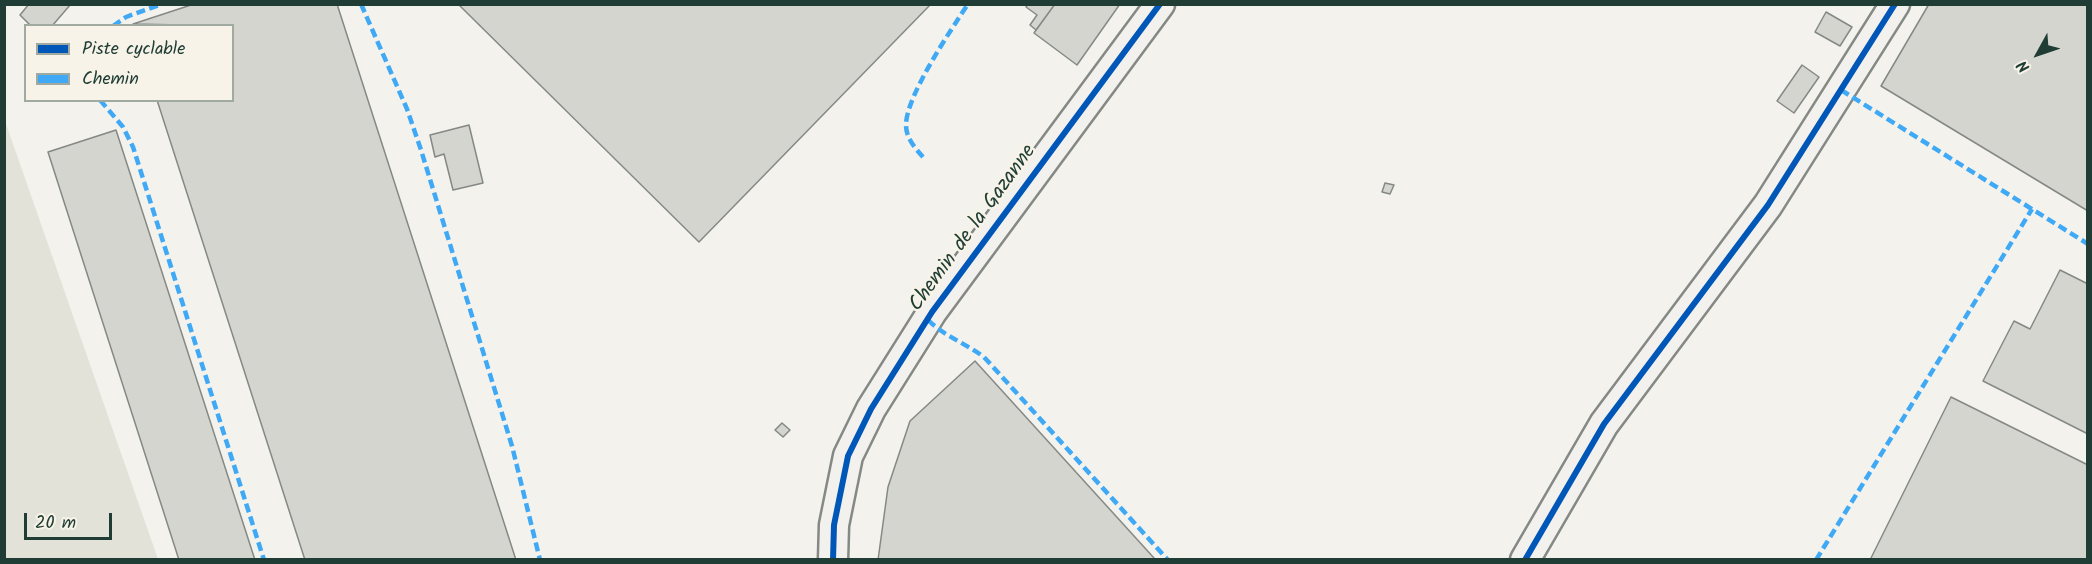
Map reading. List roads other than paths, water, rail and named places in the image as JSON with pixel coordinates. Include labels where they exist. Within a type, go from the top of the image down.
[{"type":"street","name":"Chemin de la Gazanne","points":[[833,560],[834,525],[848,456],[871,409],[932,312],[1160,4]]},
{"type":"street","points":[[1525,560],[1604,424],[1768,205],[1895,4]]}]
